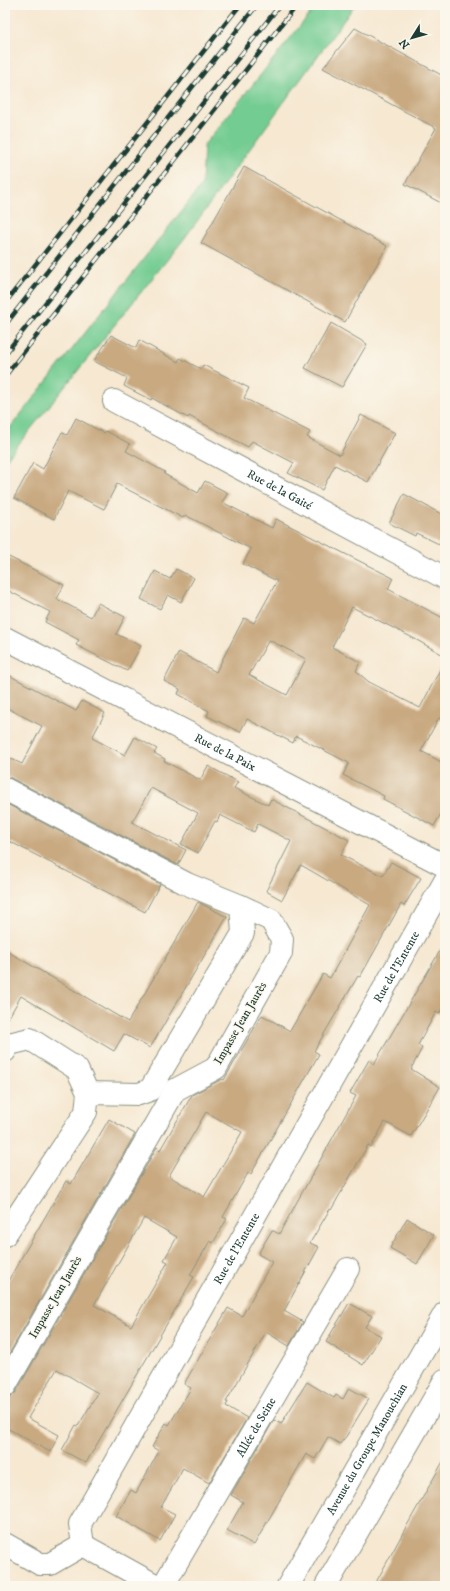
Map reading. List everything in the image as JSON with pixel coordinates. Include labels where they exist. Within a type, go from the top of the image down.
[{"type":"street","name":"Rue de la Gaité","points":[[114,401],[445,578]]},
{"type":"street","name":"Rue de la Paix","points":[[5,638],[445,866]]},
{"type":"street","name":"Impasse Jean Jaurès","points":[[5,789],[187,884],[242,906],[271,920],[282,939],[281,952],[216,1068],[175,1090],[5,1386]]},
{"type":"street","name":"Rue de l'Entente","points":[[83,1546],[80,1524],[445,881]]},
{"type":"street","points":[[88,1093],[139,1094],[150,1090],[243,933],[242,906]]},
{"type":"street","points":[[5,1051],[9,1044],[30,1039],[77,1069],[88,1093],[86,1112],[5,1235]]},
{"type":"street","name":"Allée de Seine","points":[[163,1586],[348,1269]]},
{"type":"street","name":"Avenue du Groupe Manouchian","points":[[288,1586],[445,1312]]},
{"type":"street","points":[[326,1586],[445,1380]]},
{"type":"street","points":[[5,1544],[40,1564],[50,1564],[83,1546],[157,1586]]},
{"type":"green space","points":[[317,5],[355,5],[184,239],[5,461],[5,434],[202,185],[204,145]]},
{"type":"building","points":[[355,28],[445,77],[445,205],[405,184],[436,128],[323,68]]},
{"type":"building","points":[[244,167],[387,246],[345,322],[201,243]]},
{"type":"building","points":[[331,323],[367,344],[342,387],[305,368]]},
{"type":"building","points":[[111,335],[136,348],[139,340],[178,362],[180,358],[201,369],[203,365],[249,388],[244,398],[310,432],[307,437],[340,455],[361,415],[395,433],[368,482],[335,465],[322,490],[288,473],[294,463],[252,441],[248,447],[189,416],[188,418],[152,398],[151,400],[124,386],[127,378],[94,361]]},
{"type":"building","points":[[76,418],[104,433],[106,431],[130,444],[126,451],[165,472],[164,474],[198,493],[205,481],[228,493],[222,502],[272,528],[276,519],[393,578],[388,589],[445,619],[445,656],[352,607],[332,647],[360,662],[356,671],[369,682],[420,708],[445,660],[445,722],[439,718],[421,751],[445,764],[445,807],[434,826],[383,799],[384,796],[343,775],[349,763],[296,736],[293,743],[247,719],[240,732],[207,716],[209,711],[178,694],[180,689],[164,681],[179,652],[216,672],[244,618],[254,623],[277,581],[243,564],[251,549],[185,515],[183,518],[117,484],[104,509],[68,491],[54,519],[14,498],[33,463],[43,469],[62,432],[67,435]],"holes":[[[269,640],[306,659],[287,695],[249,675]]]},
{"type":"building","points":[[404,494],[445,516],[445,532],[439,544],[416,533],[415,536],[389,523]]},
{"type":"building","points":[[5,555],[64,585],[57,599],[91,617],[98,603],[125,617],[116,634],[141,646],[127,671],[76,645],[79,640],[45,622],[50,612],[5,589]]},
{"type":"building","points":[[176,569],[194,578],[181,602],[168,595],[160,609],[141,599],[155,571],[170,579]]},
{"type":"building","points":[[5,673],[76,711],[82,701],[105,713],[92,738],[125,755],[135,737],[157,749],[154,753],[165,759],[164,761],[200,780],[208,766],[238,782],[234,788],[268,805],[271,799],[349,840],[341,855],[383,876],[391,862],[421,878],[404,906],[401,904],[360,977],[358,976],[314,1051],[319,1054],[251,1174],[248,1173],[223,1217],[227,1219],[213,1243],[210,1241],[190,1275],[194,1277],[86,1463],[62,1450],[76,1425],[78,1426],[98,1393],[57,1369],[28,1418],[59,1435],[50,1452],[5,1427],[5,1398],[11,1397],[16,1392],[157,1147],[160,1150],[192,1095],[222,1079],[224,1080],[262,1015],[290,1031],[323,974],[330,978],[370,905],[301,865],[282,900],[266,891],[291,841],[258,824],[254,832],[220,815],[217,822],[215,821],[198,853],[181,844],[198,813],[151,788],[132,822],[186,850],[178,865],[11,778],[5,777],[5,756],[22,764],[42,726],[5,707]],"holes":[[[206,1112],[242,1132],[204,1197],[169,1176]],[[144,1218],[177,1237],[164,1260],[168,1262],[131,1326],[94,1305]]]},
{"type":"building","points":[[5,803],[160,884],[145,912],[5,839]]},
{"type":"building","points":[[198,902],[227,917],[150,1048],[124,1034],[114,1051],[21,996],[5,1024],[5,950],[128,1022]]},
{"type":"building","points":[[445,942],[445,1003],[439,1014],[436,1012],[418,1045],[422,1048],[411,1069],[440,1087],[411,1136],[385,1122],[371,1147],[368,1145],[331,1210],[330,1209],[310,1243],[319,1247],[284,1311],[303,1322],[289,1346],[266,1332],[226,1402],[228,1402],[226,1406],[247,1418],[209,1483],[183,1468],[161,1507],[175,1514],[160,1541],[116,1516],[131,1490],[136,1493],[159,1451],[152,1447],[166,1423],[169,1425],[191,1388],[184,1384],[228,1308],[242,1316],[272,1262],[258,1254],[272,1230],[279,1234],[356,1096],[350,1093],[369,1060],[374,1064]]},
{"type":"building","points":[[109,1119],[135,1134],[5,1361],[5,1286],[66,1181],[71,1184]]},
{"type":"building","points":[[407,1218],[434,1235],[417,1264],[390,1248]]},
{"type":"building","points":[[349,1303],[372,1316],[365,1327],[381,1336],[363,1365],[326,1342]]},
{"type":"building","points":[[307,1382],[334,1398],[336,1395],[343,1399],[349,1388],[369,1399],[340,1444],[328,1437],[315,1459],[306,1454],[254,1545],[227,1530],[243,1502],[231,1495],[274,1420],[281,1424]]},
{"type":"building","points":[[445,1458],[445,1586],[374,1586],[405,1529]]},
{"type":"railway","points":[[5,303],[240,5]]},
{"type":"railway","points":[[5,325],[257,5]]},
{"type":"railway","points":[[5,354],[280,5]]},
{"type":"railway","points":[[5,376],[297,5]]}]
